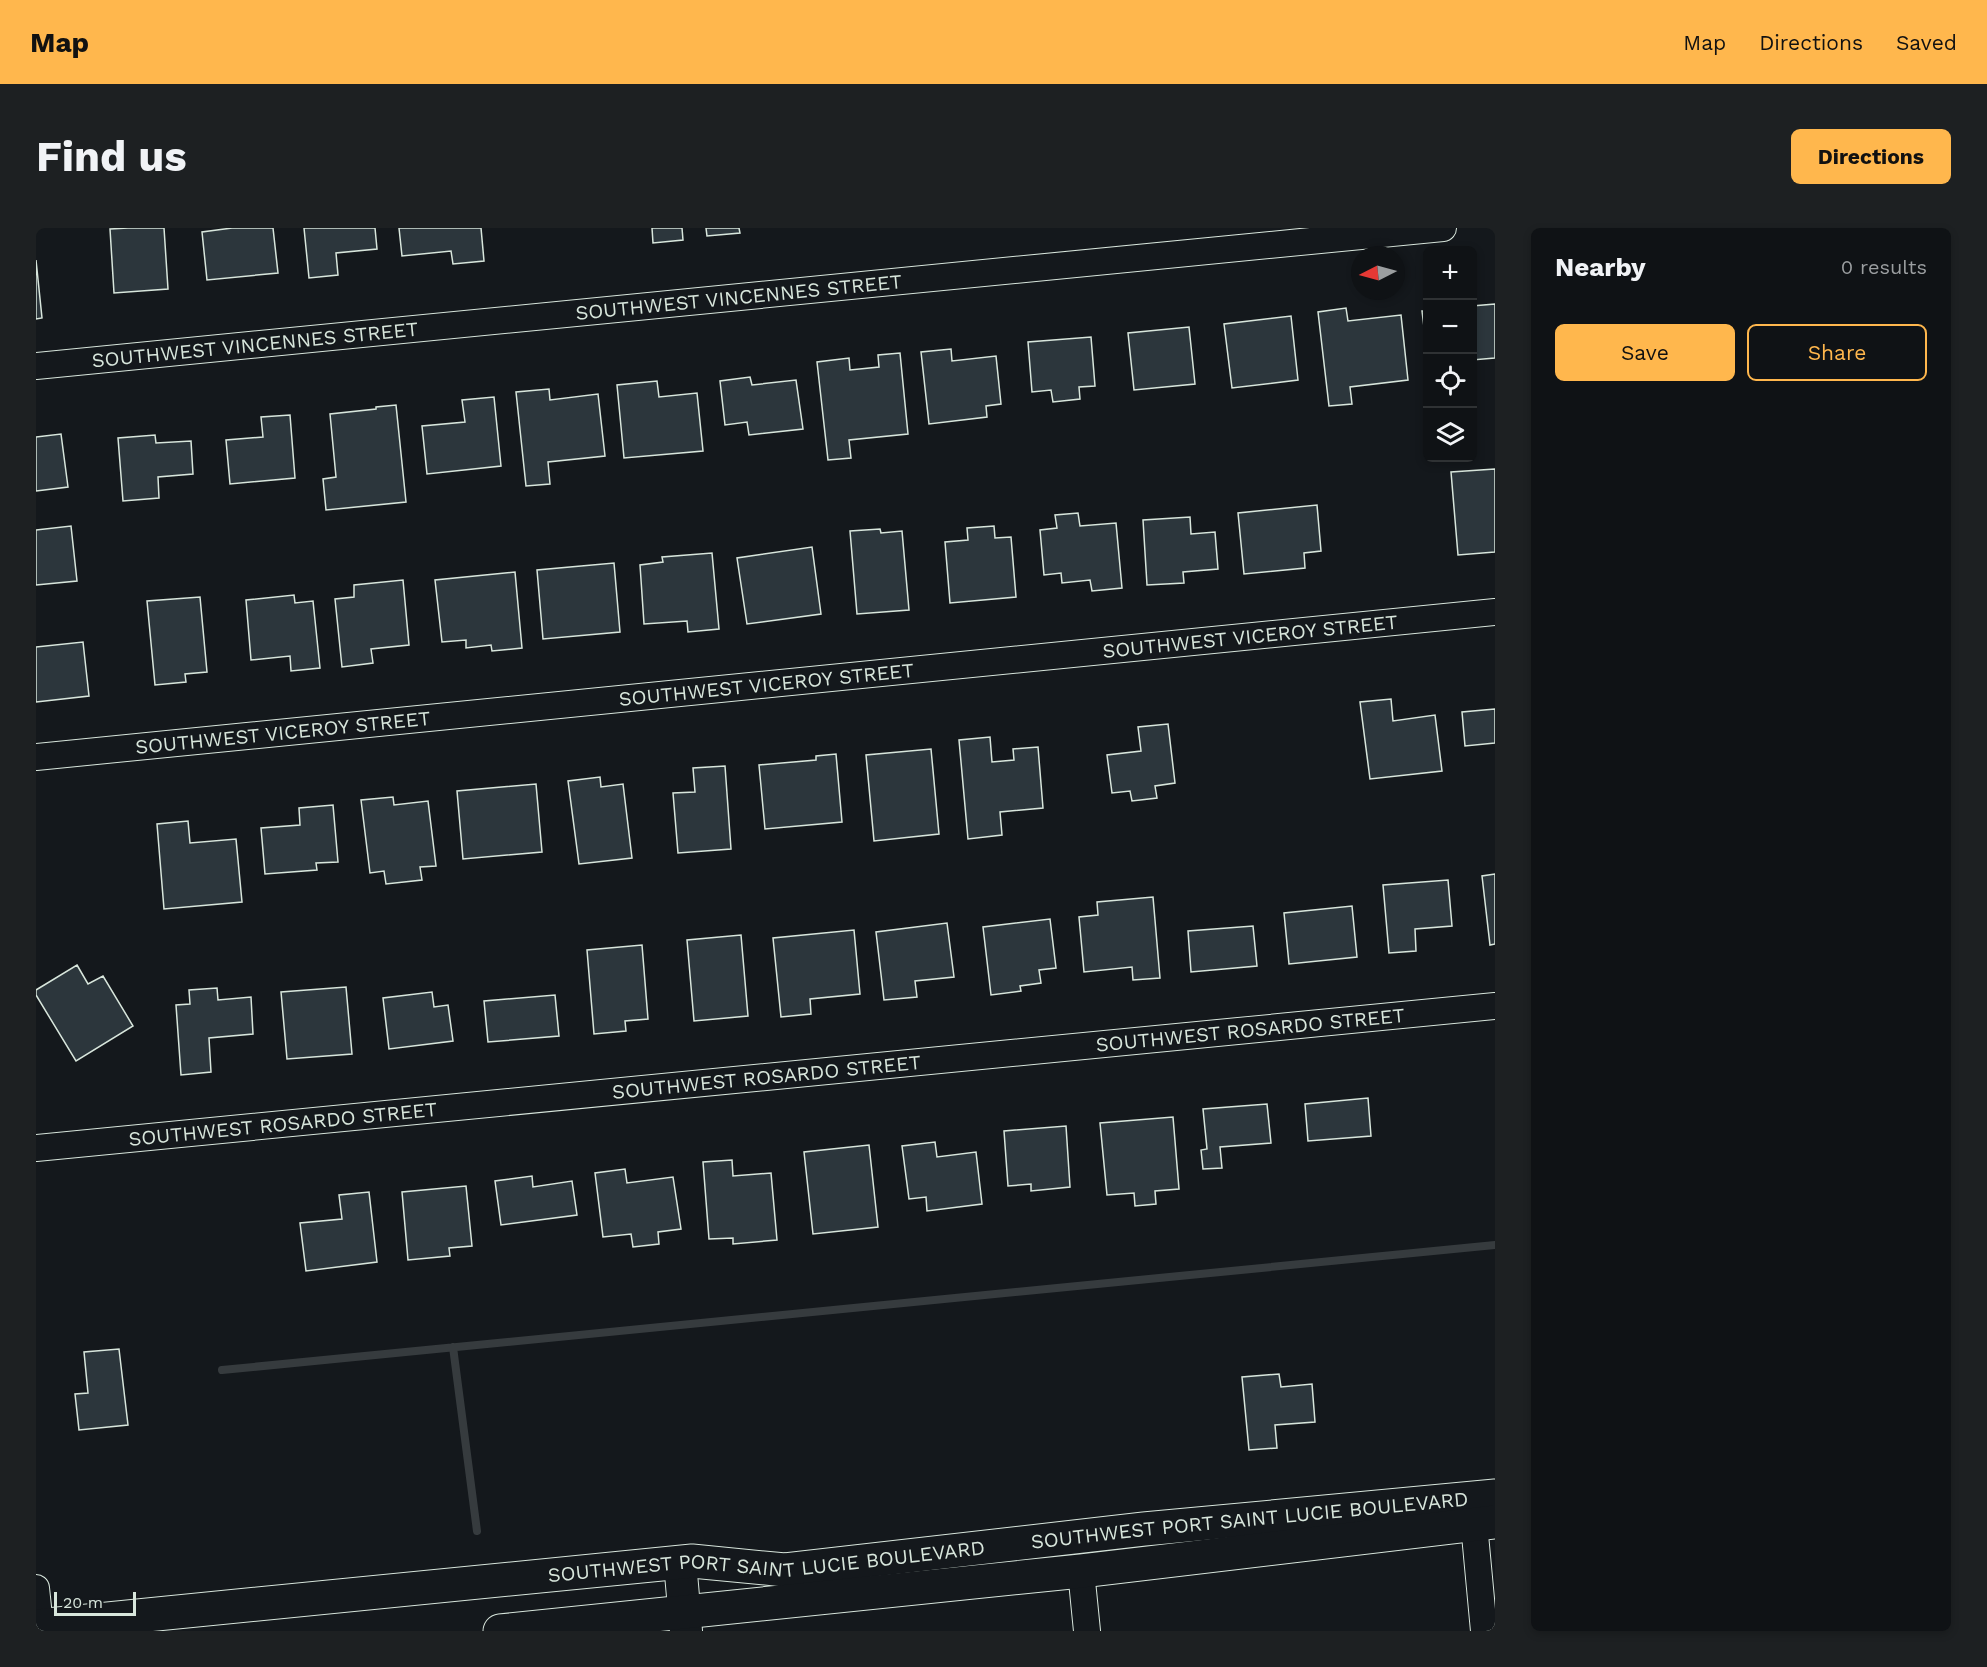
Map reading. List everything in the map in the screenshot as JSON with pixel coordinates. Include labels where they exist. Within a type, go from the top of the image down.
[{"type":"main road","name":"SOUTHWEST PORT SAINT LUCIE BOULEVARD","points":[[38,1626],[692,1561],[785,1570],[1144,1529],[1495,1496]]},
{"type":"main road","name":"SOUTHWEST PORT SAINT LUCIE BOULEVARD","points":[[500,1631],[685,1622],[1081,1571],[1484,1523]]},
{"type":"street","name":"SOUTHWEST VINCENNES STREET","points":[[36,366],[1443,228]]},
{"type":"street","name":"SOUTHWEST VICEROY STREET","points":[[36,757],[1495,612]]},
{"type":"street","name":"SOUTHWEST ROSARDO STREET","points":[[36,1148],[1495,1006]]},
{"type":"street","points":[[1484,1523],[1484,1631]]},
{"type":"street","points":[[680,1562],[685,1622]]},
{"type":"street","points":[[1081,1571],[1087,1631]]},
{"type":"street","points":[[36,1588],[38,1626]]},
{"type":"building","points":[[164,228],[168,289],[114,293],[110,229]]},
{"type":"building","points":[[232,228],[273,228],[278,273],[207,280],[202,232]]},
{"type":"building","points":[[304,228],[375,228],[377,249],[336,253],[338,275],[309,278]]},
{"type":"building","points":[[399,228],[481,228],[484,261],[453,264],[451,251],[402,256]]},
{"type":"building","points":[[652,228],[682,228],[683,240],[653,243]]},
{"type":"building","points":[[706,228],[739,228],[740,233],[707,236]]},
{"type":"building","points":[[36,260],[42,318],[36,319]]},
{"type":"building","points":[[1495,304],[1495,358],[1477,360],[1477,306]]},
{"type":"building","points":[[1346,308],[1348,321],[1401,315],[1408,380],[1350,387],[1352,404],[1329,406],[1318,312]]},
{"type":"building","points":[[1291,316],[1298,380],[1232,388],[1224,324]]},
{"type":"building","points":[[1189,327],[1195,384],[1134,390],[1128,333]]},
{"type":"building","points":[[1091,337],[1095,386],[1079,387],[1080,399],[1053,402],[1051,390],[1032,392],[1028,342]]},
{"type":"building","points":[[951,349],[952,361],[996,356],[1001,404],[986,406],[987,417],[929,424],[921,352]]},
{"type":"building","points":[[900,353],[908,434],[849,440],[851,458],[828,460],[817,362],[849,358],[850,370],[879,367],[878,355]]},
{"type":"building","points":[[750,377],[752,385],[796,380],[803,429],[749,435],[747,422],[725,425],[720,381]]},
{"type":"building","points":[[657,381],[659,397],[697,393],[703,451],[624,458],[617,385]]},
{"type":"building","points":[[549,389],[550,400],[598,394],[605,456],[548,462],[550,484],[526,486],[516,392]]},
{"type":"building","points":[[494,397],[501,466],[427,474],[422,426],[465,422],[462,400]]},
{"type":"building","points":[[396,405],[406,502],[326,510],[323,479],[336,477],[330,414]]},
{"type":"building","points":[[290,415],[295,478],[230,484],[226,440],[263,437],[261,417]]},
{"type":"building","points":[[61,434],[68,487],[36,491],[36,437]]},
{"type":"building","points":[[155,435],[156,443],[191,441],[193,474],[158,477],[159,498],[123,501],[118,438]]},
{"type":"building","points":[[1495,469],[1495,552],[1458,555],[1451,472]]},
{"type":"building","points":[[1317,505],[1321,551],[1304,553],[1305,568],[1244,574],[1238,513]]},
{"type":"building","points":[[1078,513],[1080,526],[1116,523],[1122,588],[1092,591],[1090,580],[1062,583],[1061,573],[1044,575],[1040,530],[1057,528],[1055,515]]},
{"type":"building","points":[[1190,517],[1191,534],[1215,532],[1218,569],[1183,572],[1184,583],[1147,585],[1143,520]]},
{"type":"building","points":[[71,526],[77,581],[36,585],[36,530]]},
{"type":"building","points":[[994,526],[995,538],[1011,537],[1016,597],[950,603],[945,542],[968,540],[967,528]]},
{"type":"building","points":[[880,529],[881,533],[902,531],[909,610],[857,614],[850,531]]},
{"type":"building","points":[[812,547],[821,614],[747,624],[737,558]]},
{"type":"building","points":[[712,553],[719,629],[688,632],[687,621],[644,624],[640,565],[663,562],[662,557]]},
{"type":"building","points":[[614,563],[620,632],[543,639],[537,570]]},
{"type":"building","points":[[515,572],[522,648],[492,651],[491,645],[466,648],[466,640],[442,642],[435,580]]},
{"type":"building","points":[[403,580],[409,645],[371,649],[373,663],[342,667],[335,599],[354,597],[354,585]]},
{"type":"building","points":[[294,595],[295,603],[313,601],[320,668],[291,671],[290,656],[251,660],[246,600]]},
{"type":"building","points":[[200,597],[207,672],[185,674],[186,682],[155,685],[147,601]]},
{"type":"building","points":[[83,642],[89,696],[36,702],[36,647]]},
{"type":"building","points":[[1391,699],[1393,721],[1435,715],[1442,771],[1370,779],[1360,702]]},
{"type":"building","points":[[1495,709],[1495,743],[1465,746],[1462,712]]},
{"type":"building","points":[[1168,724],[1175,783],[1155,786],[1157,798],[1132,801],[1130,791],[1112,793],[1107,755],[1141,751],[1138,727]]},
{"type":"building","points":[[990,737],[992,762],[1014,760],[1013,749],[1038,747],[1043,808],[1000,812],[1002,835],[968,839],[959,740]]},
{"type":"building","points":[[931,749],[939,834],[874,841],[866,755]]},
{"type":"building","points":[[836,754],[842,822],[765,829],[759,765],[816,760],[816,756]]},
{"type":"building","points":[[725,766],[731,849],[678,853],[673,793],[695,792],[693,768]]},
{"type":"building","points":[[600,777],[601,787],[623,784],[632,858],[579,864],[568,781]]},
{"type":"building","points":[[536,784],[542,852],[463,859],[457,791]]},
{"type":"building","points":[[393,797],[394,805],[428,801],[436,866],[420,867],[422,880],[386,884],[384,871],[370,873],[361,800]]},
{"type":"building","points":[[333,805],[338,862],[316,863],[317,870],[265,874],[261,828],[300,825],[299,808]]},
{"type":"building","points":[[188,821],[190,843],[236,839],[242,902],[164,909],[157,824]]},
{"type":"building","points":[[1495,874],[1495,944],[1490,945],[1482,876]]},
{"type":"building","points":[[1448,880],[1452,926],[1415,929],[1416,951],[1389,953],[1383,885]]},
{"type":"building","points":[[1153,897],[1160,978],[1133,980],[1132,967],[1084,972],[1079,917],[1098,915],[1097,902]]},
{"type":"building","points":[[1352,906],[1357,957],[1289,964],[1284,913]]},
{"type":"building","points":[[1050,919],[1056,968],[1039,970],[1041,983],[1020,986],[1021,991],[991,995],[983,927]]},
{"type":"building","points":[[947,923],[954,977],[915,981],[917,997],[884,1000],[876,932]]},
{"type":"building","points":[[1253,926],[1257,966],[1191,972],[1188,931]]},
{"type":"building","points":[[854,930],[860,994],[810,999],[811,1014],[781,1017],[773,938]]},
{"type":"building","points":[[741,935],[748,1016],[694,1021],[687,940]]},
{"type":"building","points":[[642,945],[648,1019],[625,1021],[626,1031],[594,1034],[587,950]]},
{"type":"building","points":[[77,965],[88,984],[103,976],[133,1026],[76,1061],[36,995],[36,990]]},
{"type":"building","points":[[346,987],[352,1054],[287,1059],[281,992]]},
{"type":"building","points":[[217,988],[218,1000],[251,997],[253,1034],[209,1038],[211,1072],[181,1075],[176,1005],[190,1004],[189,990]]},
{"type":"building","points":[[432,992],[434,1007],[448,1005],[453,1041],[389,1049],[383,998]]},
{"type":"building","points":[[555,995],[559,1036],[488,1042],[484,1001]]},
{"type":"building","points":[[1368,1098],[1371,1136],[1308,1141],[1305,1104]]},
{"type":"building","points":[[1267,1104],[1271,1143],[1220,1147],[1222,1168],[1203,1169],[1201,1150],[1207,1149],[1203,1109]]},
{"type":"building","points":[[1173,1117],[1179,1189],[1155,1191],[1156,1204],[1135,1206],[1134,1193],[1107,1195],[1100,1123]]},
{"type":"building","points":[[1066,1126],[1070,1187],[1031,1191],[1031,1184],[1008,1186],[1004,1131]]},
{"type":"building","points":[[935,1142],[937,1157],[976,1152],[982,1204],[927,1211],[926,1197],[909,1199],[902,1146]]},
{"type":"building","points":[[869,1145],[878,1227],[813,1234],[804,1152]]},
{"type":"building","points":[[732,1160],[733,1176],[771,1173],[777,1240],[733,1244],[733,1238],[709,1239],[703,1162]]},
{"type":"building","points":[[625,1169],[627,1183],[673,1177],[681,1229],[658,1232],[659,1244],[633,1247],[631,1234],[603,1237],[595,1173]]},
{"type":"building","points":[[532,1176],[533,1187],[572,1181],[577,1215],[501,1225],[495,1181]]},
{"type":"building","points":[[466,1186],[472,1246],[449,1248],[450,1256],[408,1260],[402,1192]]},
{"type":"building","points":[[369,1192],[377,1262],[306,1271],[300,1223],[342,1219],[339,1195]]},
{"type":"building","points":[[119,1349],[128,1425],[79,1430],[75,1394],[88,1393],[84,1352]]},
{"type":"building","points":[[1279,1374],[1281,1387],[1312,1384],[1315,1422],[1275,1425],[1277,1448],[1249,1450],[1242,1377]]},
{"type":"waterway","points":[[222,1370],[1495,1245]]},
{"type":"waterway","points":[[453,1347],[477,1531]]}]
